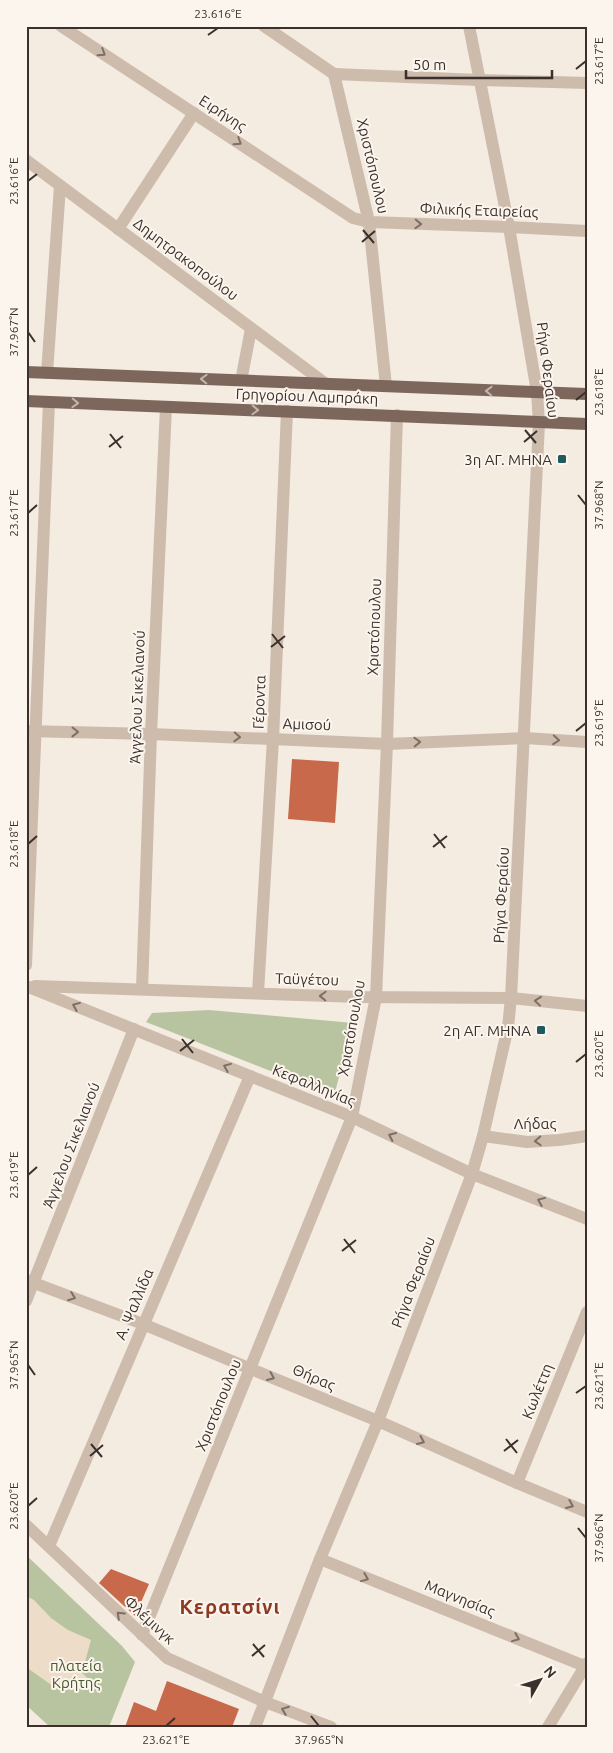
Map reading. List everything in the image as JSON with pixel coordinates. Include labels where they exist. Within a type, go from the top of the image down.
[{"type":"main road","name":"Γρηγορίου Λαμπράκη","points":[[26,372],[587,394]]},
{"type":"main road","name":"Γρηγορίου Λαμπράκη","points":[[26,402],[397,415],[587,424]]},
{"type":"street","name":"Ειρήνης","points":[[61,26],[353,218],[369,222]]},
{"type":"street","points":[[264,26],[334,74],[587,83]]},
{"type":"street","name":"Ρήγα Φεραίου","points":[[255,1727],[320,1559],[378,1421],[472,1174],[483,1136],[508,1027],[512,998],[539,423],[537,392],[509,227],[469,26]]},
{"type":"street","name":"Χριστόπουλου","points":[[334,74],[369,222],[386,386]]},
{"type":"street","points":[[118,229],[194,113]]},
{"type":"street","name":"Δημητρακοπούλου","points":[[26,160],[326,384]]},
{"type":"street","points":[[47,373],[60,186]]},
{"type":"street","name":"Φιλικής Εταιρείας","points":[[369,222],[587,232]]},
{"type":"street","points":[[241,381],[251,329]]},
{"type":"street","points":[[26,965],[31,731],[49,402]]},
{"type":"street","name":"Άγγελου Σικελιανού","points":[[142,989],[151,734],[166,407]]},
{"type":"street","name":"Γέροντα","points":[[258,993],[273,739],[287,411]]},
{"type":"street","name":"Χριστόπουλου","points":[[142,1636],[352,1117],[376,997],[387,744],[397,415]]},
{"type":"street","name":"Αμισού","points":[[31,731],[387,744],[525,738],[587,742]]},
{"type":"street","name":"Ταϋγέτου","points":[[26,985],[376,997],[512,998],[587,1006]]},
{"type":"street","name":"Κεφαλληνίας","points":[[26,985],[352,1117],[472,1174],[587,1219]]},
{"type":"street","name":"Άγγελου Σικελιανού","points":[[26,1301],[30,1281],[134,1029]]},
{"type":"street","name":"Α. Ψαλλίδα","points":[[49,1546],[250,1076]]},
{"type":"street","name":"Λήδας","points":[[483,1136],[527,1142],[587,1136]]},
{"type":"street","name":"Θήρας","points":[[30,1281],[143,1324],[378,1421],[587,1512]]},
{"type":"street","name":"Κωλέττη","points":[[517,1483],[587,1312]]},
{"type":"street","name":"Φλέμινγκ","points":[[26,1525],[166,1658],[265,1702],[330,1727]]},
{"type":"street","name":"Μαγνησίας","points":[[320,1559],[586,1665]]},
{"type":"street","points":[[548,1727],[586,1665]]},
{"type":"green space","points":[[209,1010],[353,1023],[334,1096],[146,1022],[152,1013]]},
{"type":"green space","name":"πλατεία Κρήτης","points":[[26,1555],[122,1646],[135,1662],[109,1727],[50,1727],[26,1705]]},
{"type":"shaded area","points":[[26,1596],[34,1600],[51,1618],[68,1630],[91,1640],[82,1673],[93,1683],[93,1688],[57,1689],[26,1667]]},
{"type":"building","points":[[292,759],[339,762],[335,823],[288,819]]},
{"type":"building","points":[[111,1569],[149,1584],[135,1616],[99,1583]]},
{"type":"building","points":[[167,1681],[239,1709],[232,1727],[125,1727],[134,1702],[156,1711]]},
{"type":"place","name":"3η ΑΓ. ΜΗΝΑ","points":[[562,459]]},
{"type":"place","name":"2η ΑΓ. ΜΗΝΑ","points":[[541,1030]]},
{"type":"district","name":"Κερατσίνι","points":[[230,1606]]}]
